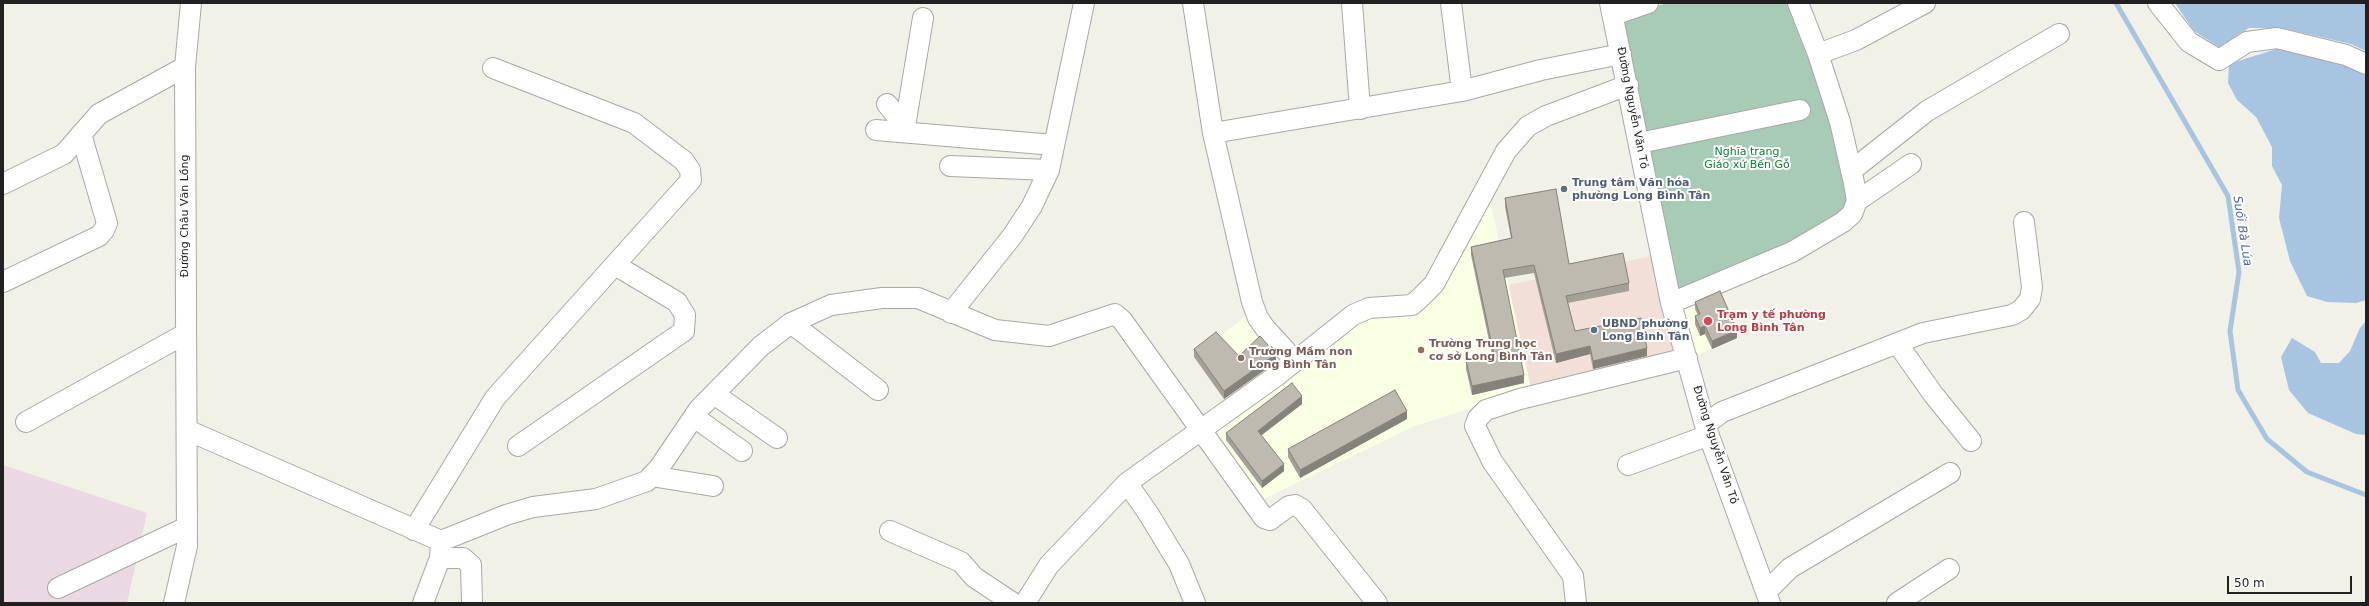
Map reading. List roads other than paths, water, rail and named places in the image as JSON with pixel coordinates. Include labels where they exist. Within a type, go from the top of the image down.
[{"type":"street","name":"Đường Châu Văn Lồng","points":[[174,603],[188,546],[185,334],[185,67],[191,3]]},
{"type":"street","points":[[951,312],[1013,235],[1032,206],[1049,170],[1084,3]]},
{"type":"street","points":[[1193,3],[1213,133],[1252,302],[1258,318],[1265,328],[1295,362]]},
{"type":"street","points":[[1352,3],[1360,109]]},
{"type":"street","points":[[1451,3],[1462,91]]},
{"type":"street","points":[[1612,9],[1648,3]]},
{"type":"street","points":[[1798,3],[1818,54],[1840,122],[1857,202]]},
{"type":"street","points":[[1818,54],[1856,40],[1925,3]]},
{"type":"street","points":[[2158,3],[2188,42],[2219,60],[2246,42],[2277,38],[2346,55],[2366,64]]},
{"type":"street","name":"Đường Nguyễn Văn Tỏ","points":[[1612,9],[1670,303],[1707,430],[1768,597]]},
{"type":"street","points":[[907,130],[923,18]]},
{"type":"street","points":[[1851,171],[1927,112],[2059,34]]},
{"type":"street","points":[[1213,133],[1462,91],[1541,70],[1621,54]]},
{"type":"street","points":[[3,184],[64,154],[99,114],[185,67]]},
{"type":"street","points":[[414,530],[495,398],[691,180],[690,170],[684,161],[634,122],[493,68]]},
{"type":"street","points":[[1025,603],[1049,565],[1127,483],[1295,362],[1353,315],[1369,308],[1412,305],[1434,284],[1506,151],[1528,126],[1546,116],[1628,85]]},
{"type":"street","points":[[887,104],[907,130]]},
{"type":"street","points":[[1639,143],[1800,110]]},
{"type":"street","points":[[876,130],[907,130],[1054,145]]},
{"type":"street","points":[[3,282],[98,236],[104,230],[107,223],[81,134]]},
{"type":"street","points":[[1670,303],[1792,252],[1843,222],[1852,214],[1857,202],[1911,164]]},
{"type":"street","points":[[950,166],[1049,170]]},
{"type":"street","points":[[1628,464],[1707,430],[1722,412],[1923,333],[2012,315],[2021,310],[2030,299],[2032,287],[2024,222]]},
{"type":"street","points":[[518,446],[684,330],[685,315],[678,302],[615,265]]},
{"type":"street","points":[[423,603],[440,549],[506,515],[533,506],[596,500],[646,481],[660,468],[694,417],[714,394],[761,346],[791,323],[831,305],[882,298],[918,298],[995,330],[1049,336],[1116,314],[1122,320],[1264,518],[1270,520],[1289,506],[1295,505],[1302,509],[1377,603]]},
{"type":"street","points":[[791,323],[878,390]]},
{"type":"street","points":[[26,422],[185,334]]},
{"type":"street","points":[[1897,344],[1933,394],[1971,441]]},
{"type":"street","points":[[1576,603],[1573,576],[1492,461],[1475,426],[1478,418],[1486,410],[1520,399],[1687,358]]},
{"type":"street","points":[[714,394],[777,438]]},
{"type":"street","points":[[694,417],[742,451]]},
{"type":"street","points":[[187,430],[414,530],[440,549],[463,558],[470,565],[472,603]]},
{"type":"street","points":[[1768,597],[1790,568],[1950,473]]},
{"type":"street","points":[[651,476],[713,486]]},
{"type":"street","points":[[1127,483],[1148,512],[1179,564],[1195,603]]},
{"type":"street","points":[[58,588],[187,527]]},
{"type":"street","points":[[890,531],[961,562],[974,577],[1013,603]]},
{"type":"street","points":[[1896,603],[1949,569]]},
{"type":"water","points":[[2175,3],[2366,3],[2366,51],[2351,44],[2282,28],[2249,28],[2219,47],[2194,31]]},
{"type":"water","points":[[2292,44],[2366,71],[2366,300],[2356,303],[2327,302],[2307,296],[2290,261],[2279,218],[2282,185],[2272,166],[2272,147],[2256,117],[2237,100],[2228,83],[2229,64]]},
{"type":"water","points":[[2366,321],[2366,435],[2356,434],[2308,413],[2289,390],[2281,357],[2292,338],[2315,352],[2321,363],[2339,363],[2350,351],[2360,328]]},
{"type":"waterway","name":"Suối Bà Lúa","points":[[2116,3],[2228,196],[2239,272],[2230,331],[2238,390],[2267,439],[2307,472],[2366,495]]},
{"type":"place","name":"Trung tâm Văn hóa phường Long Bình Tân","points":[[1564,189]]},
{"type":"place","name":"Trạm y tế phường Long Bình Tân","points":[[1708,321]]},
{"type":"place","name":"UBND phường Long Bình Tân","points":[[1594,330]]},
{"type":"place","name":"Trường Trung học cơ sở Long Bình Tân","points":[[1421,350]]},
{"type":"place","name":"Trường Mầm non Long Bình Tân","points":[[1241,358]]},
{"type":"park label","name":"Nghĩa trang Giáo xứ Bến Gỗ","points":[[1747,158]]}]
